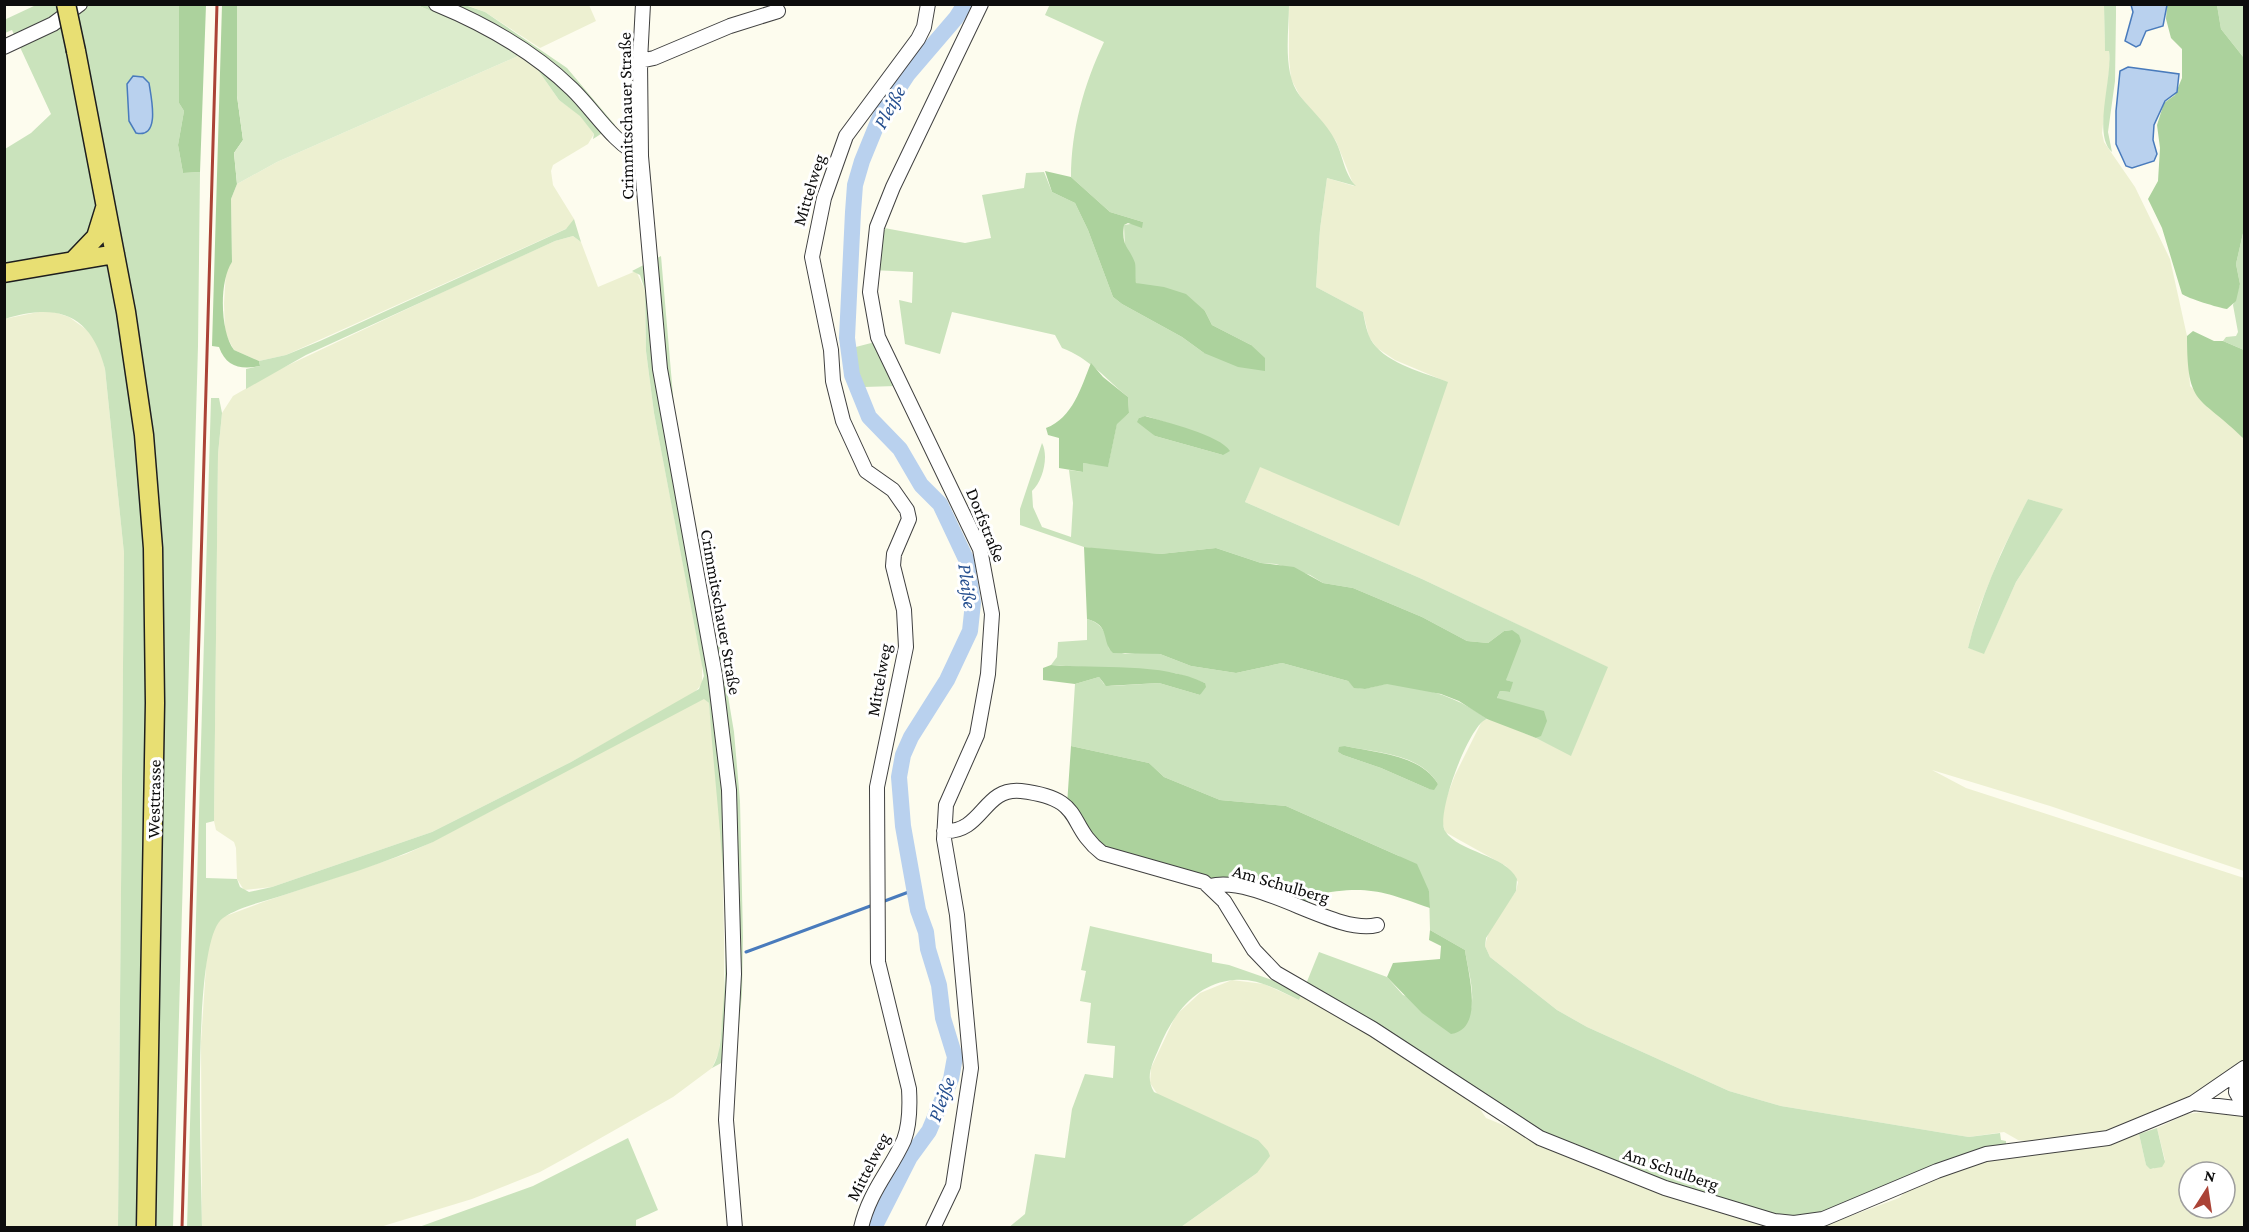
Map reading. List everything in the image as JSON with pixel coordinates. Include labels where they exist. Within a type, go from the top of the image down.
[{"type":"main road","name":"Westtrasse","points":[[66,4],[115,254],[135,372],[149,490],[155,622],[146,1227]]},
{"type":"main road","points":[[74,260],[96,237],[106,207]]},
{"type":"main road","points":[[4,273],[115,254]]},
{"type":"street","points":[[4,46],[52,24],[80,4]]},
{"type":"street","points":[[436,4],[503,36],[529,52],[574,91],[624,146],[641,156]]},
{"type":"street","name":"Crimmitschauer Straße","points":[[643,4],[640,61],[641,156],[663,392],[715,675],[726,758],[734,974],[726,1120],[735,1227]]},
{"type":"street","name":"Mittelweg","points":[[861,1227],[873,1191],[904,1138],[910,1109],[909,1089],[878,962],[877,815],[880,766],[906,647],[904,609],[893,566],[894,554],[909,519],[907,510],[893,490],[866,471],[843,421],[833,381],[831,350],[813,270],[812,247],[824,198],[846,136],[918,39],[924,27],[928,4]]},
{"type":"street","name":"Dorfstraße","points":[[933,1227],[953,1186],[971,1068],[957,915],[944,831],[946,805],[977,735],[992,645],[993,614],[988,580],[973,531],[878,337],[870,292],[877,227],[893,187],[981,4]]},
{"type":"street","points":[[640,61],[654,58],[730,26],[778,11]]},
{"type":"street","name":"Am Schulberg","points":[[944,831],[955,832],[968,826],[1001,792],[1020,791],[1040,794],[1067,806],[1091,844],[1105,856],[1198,879],[1210,886],[1224,901],[1254,950],[1276,973],[1373,1029],[1526,1130],[1581,1157],[1665,1188],[1774,1221],[1794,1223],[1823,1219],[1977,1157],[2108,1138],[2193,1103],[2241,1070]]},
{"type":"street","name":"Am Schulberg","points":[[1210,886],[1223,884],[1266,894],[1359,926],[1377,925]]},
{"type":"street","points":[[2241,1070],[2236,1092],[2244,1107]]},
{"type":"street","points":[[2193,1103],[2244,1107]]},
{"type":"green space","points":[[1050,4],[1289,5],[1288,52],[1294,86],[1331,134],[1349,176],[1356,186],[1327,178],[1320,229],[1316,287],[1363,312],[1371,340],[1388,357],[1448,382],[1399,526],[1260,467],[1245,502],[1422,579],[1608,667],[1571,756],[1536,738],[1541,735],[1497,698],[1500,691],[1510,692],[1512,682],[1506,680],[1512,630],[1504,631],[1488,643],[1467,641],[1422,617],[1353,588],[1323,583],[1310,575],[1276,564],[1261,563],[1216,548],[1160,554],[1113,551],[1084,547],[1020,525],[1020,509],[1042,443],[1045,461],[1039,481],[1032,491],[1033,507],[1042,527],[1071,537],[1073,503],[1069,470],[1083,472],[1083,463],[1108,466],[1117,423],[1129,413],[1128,397],[1081,357],[1062,348],[1055,335],[952,312],[940,354],[905,344],[899,300],[912,303],[913,272],[872,270],[879,227],[965,243],[991,238],[982,195],[1024,188],[1026,173],[1044,172],[1052,192],[1075,203],[1088,230],[1113,297],[1182,337],[1204,353],[1251,345],[1212,325],[1205,311],[1136,283],[1125,249],[1124,225],[1143,222],[1110,212],[1071,177],[1073,142],[1080,108],[1090,74],[1104,42],[1045,15]],"holes":[[[1146,416],[1177,426],[1223,455],[1155,436],[1139,418]]]},
{"type":"green space","points":[[36,5],[179,5],[179,103],[184,111],[178,145],[183,173],[200,172],[198,346],[173,1227],[118,1227],[124,553],[105,369],[99,350],[91,335],[81,324],[69,317],[40,312],[5,319],[5,149],[31,133],[51,114],[12,30],[5,33],[4,20]],"holes":[[[133,76],[143,77],[149,83],[151,126]]]},
{"type":"green space","points":[[179,5],[206,5],[200,172],[183,173],[178,145],[184,111],[179,103]]},
{"type":"green space","points":[[222,5],[237,5],[237,96],[243,140],[234,153],[237,184],[231,199],[232,262],[223,293],[224,319],[229,342],[234,350],[259,361],[260,366],[253,367],[235,366],[226,359],[219,347],[212,346]]},
{"type":"green space","points":[[237,5],[417,5],[470,27],[499,42],[518,56],[277,162],[237,184],[234,153],[243,140],[237,96]]},
{"type":"green space","points":[[417,5],[465,5],[485,12],[567,68],[615,125],[593,139],[594,134],[580,116],[559,100],[538,70],[499,42]]},
{"type":"green space","points":[[466,5],[589,5],[596,21],[540,48],[485,12]]},
{"type":"green space","points":[[1289,5],[2104,5],[2105,50],[2109,50],[2110,64],[2102,133],[2104,142],[2135,187],[2170,259],[2187,336],[2190,386],[2244,439],[2244,871],[2050,806],[1932,770],[1966,788],[2244,878],[2244,1060],[2187,1100],[2104,1131],[2032,1142],[2018,1140],[2004,1132],[1969,1137],[1781,1106],[1729,1091],[1587,1027],[1557,1010],[1490,957],[1485,946],[1489,930],[1516,891],[1518,882],[1506,866],[1445,832],[1442,820],[1443,807],[1455,775],[1483,719],[1493,720],[1571,755],[1607,667],[1422,579],[1245,502],[1259,467],[1424,451],[1447,382],[1395,360],[1377,348],[1369,337],[1363,312],[1316,287],[1320,229],[1327,178],[1354,186],[1336,141],[1300,96],[1291,79]],"holes":[[[2028,499],[2062,510],[2016,582],[1984,653],[1968,648],[1979,608],[2001,553]]]},
{"type":"green space","points":[[2104,5],[2116,5],[2115,81],[2108,132],[2112,152],[2106,144],[2103,119],[2109,62],[2109,51],[2105,51]]},
{"type":"green space","points":[[2167,5],[2217,5],[2221,29],[2244,58],[2244,229],[2236,264],[2240,284],[2236,301],[2227,309],[2203,303],[2182,294],[2162,228],[2148,199],[2158,181],[2160,148],[2157,125],[2164,103],[2175,95],[2182,78],[2182,49],[2171,38],[2166,19]]},
{"type":"green space","points":[[2217,5],[2244,5],[2244,58],[2221,29]]},
{"type":"green space","points":[[518,56],[538,70],[559,100],[580,115],[594,134],[588,144],[553,165],[551,171],[553,185],[574,219],[570,227],[286,355],[259,361],[234,350],[225,333],[224,303],[226,271],[232,262],[231,199],[237,184],[277,162]]},
{"type":"green space","points":[[1045,171],[1071,177],[1110,212],[1143,222],[1142,228],[1128,223],[1124,225],[1123,233],[1125,243],[1135,263],[1136,283],[1164,287],[1186,294],[1205,311],[1212,325],[1251,345],[1265,358],[1265,371],[1238,367],[1204,353],[1182,337],[1113,297],[1088,230],[1075,203],[1052,192]]},
{"type":"green space","points":[[574,219],[581,242],[573,236],[555,241],[306,355],[246,389],[246,369],[260,366],[259,361],[286,355],[320,341],[566,229]]},
{"type":"green space","points":[[2244,229],[2244,350],[2223,341],[2226,337],[2236,336],[2238,332],[2233,305],[2240,284],[2236,264]]},
{"type":"green space","points":[[573,236],[581,242],[598,287],[636,271],[645,290],[646,351],[654,413],[702,664],[702,684],[693,694],[571,762],[432,832],[272,887],[244,890],[237,879],[234,842],[216,830],[214,821],[218,454],[222,413],[233,396],[278,370],[462,283],[555,241]]},
{"type":"green space","points":[[661,256],[674,407],[716,642],[729,660],[726,684],[734,732],[740,801],[743,938],[742,994],[736,1055],[712,1068],[719,1051],[721,1038],[726,940],[709,703],[704,699],[433,842],[360,870],[245,907],[223,918],[213,936],[206,969],[202,1013],[200,1114],[202,1227],[187,1228],[211,398],[219,398],[222,413],[218,454],[214,821],[206,823],[206,878],[237,879],[240,887],[249,892],[272,887],[432,832],[571,762],[699,689],[704,676],[654,413],[646,351],[645,290],[640,275],[632,271]]},
{"type":"green space","points":[[48,310],[69,317],[87,330],[99,344],[105,369],[124,553],[118,1227],[5,1227],[4,319]]},
{"type":"green space","points":[[2193,331],[2214,341],[2223,341],[2244,350],[2244,439],[2206,406],[2193,389],[2187,336]]},
{"type":"green space","points":[[875,342],[896,386],[864,387],[857,375],[852,348]]},
{"type":"green space","points":[[1091,363],[1103,377],[1128,397],[1129,413],[1117,424],[1108,467],[1083,463],[1083,472],[1059,468],[1059,438],[1048,435],[1046,428],[1063,417],[1075,401]]},
{"type":"green space","points":[[1145,416],[1204,434],[1230,451],[1223,455],[1155,436],[1137,422],[1139,418]]},
{"type":"green space","points":[[2028,499],[2063,509],[2016,582],[1984,654],[1968,648],[1973,628],[1994,572]]},
{"type":"green space","points":[[1084,547],[1160,554],[1216,548],[1261,563],[1294,567],[1323,583],[1353,588],[1422,617],[1467,641],[1488,643],[1504,631],[1512,630],[1519,635],[1521,641],[1506,680],[1513,682],[1510,692],[1500,691],[1497,698],[1544,711],[1547,721],[1541,736],[1536,738],[1487,719],[1459,701],[1441,694],[1387,684],[1365,689],[1354,688],[1348,681],[1282,663],[1236,673],[1191,666],[1160,654],[1113,653],[1109,649],[1100,625],[1087,619]]},
{"type":"green space","points":[[1087,619],[1096,623],[1103,630],[1109,649],[1125,654],[1145,652],[1160,654],[1191,666],[1236,673],[1282,663],[1348,681],[1361,689],[1397,684],[1443,695],[1461,703],[1487,719],[1480,724],[1472,736],[1456,770],[1445,807],[1443,822],[1445,831],[1460,844],[1503,864],[1517,879],[1516,891],[1486,938],[1485,946],[1490,957],[1557,1010],[1587,1027],[1729,1091],[1781,1106],[1969,1137],[2000,1133],[2001,1140],[2006,1141],[2006,1146],[1966,1154],[1835,1210],[1803,1216],[1778,1215],[1659,1179],[1545,1133],[1306,984],[1319,952],[1387,977],[1403,995],[1469,1016],[1472,992],[1465,950],[1430,930],[1429,891],[1399,856],[1286,806],[1220,800],[1164,777],[1149,763],[1071,746],[1075,684],[1099,677],[1104,684],[1111,686],[1159,683],[1200,695],[1205,683],[1175,673],[1051,665],[1057,657],[1058,642],[1087,640]],"holes":[[[1345,746],[1409,760],[1430,774],[1438,784],[1429,789],[1338,752]]]},
{"type":"green space","points":[[1051,665],[1150,669],[1188,676],[1205,683],[1206,687],[1200,695],[1159,683],[1106,686],[1099,677],[1075,684],[1043,680],[1043,668]]},
{"type":"green space","points":[[704,698],[709,703],[722,839],[724,1007],[719,1052],[712,1068],[673,1097],[540,1172],[472,1199],[380,1227],[202,1228],[201,1042],[207,951],[215,925],[223,917],[406,854],[432,842]]},
{"type":"green space","points":[[1071,746],[1149,763],[1164,777],[1220,800],[1286,806],[1417,864],[1429,891],[1430,908],[1385,893],[1360,890],[1312,895],[1308,907],[1106,855],[1067,805]]},
{"type":"green space","points":[[1345,746],[1396,756],[1409,761],[1420,766],[1438,784],[1434,790],[1429,789],[1338,752],[1339,747]]},
{"type":"green space","points":[[1090,926],[1212,954],[1212,962],[1229,965],[1303,991],[1299,1000],[1268,985],[1251,981],[1220,982],[1197,994],[1187,1003],[1164,1036],[1150,1070],[1150,1081],[1154,1092],[1258,1140],[1270,1156],[1257,1173],[1181,1227],[1008,1228],[1025,1214],[1035,1154],[1065,1158],[1072,1109],[1085,1074],[1113,1078],[1115,1046],[1087,1043],[1091,1003],[1080,1001],[1086,971],[1081,970]]},
{"type":"green space","points":[[1430,930],[1465,950],[1471,985],[1471,1011],[1468,1022],[1461,1030],[1451,1034],[1422,1013],[1387,977],[1393,963],[1440,959],[1441,946],[1429,940]]},
{"type":"green space","points":[[1232,980],[1264,984],[1299,1000],[1301,996],[1345,1017],[1476,1103],[1486,1118],[1525,1134],[1791,1227],[1181,1227],[1257,1173],[1258,1140],[1158,1095],[1150,1083],[1151,1068],[1176,1015],[1200,993]]},
{"type":"green space","points":[[2214,1111],[2244,1117],[2244,1227],[1802,1228],[1829,1224],[1899,1198],[1909,1188],[1962,1166],[2001,1156],[2110,1142],[2139,1134],[2146,1165],[2153,1169],[2165,1160],[2157,1128],[2187,1114]]},
{"type":"green space","points":[[2157,1128],[2165,1162],[2162,1167],[2150,1169],[2146,1165],[2139,1134]]},
{"type":"green space","points":[[628,1138],[658,1210],[636,1220],[636,1227],[419,1227],[533,1186]]},
{"type":"water","points":[[2131,5],[2167,5],[2163,26],[2146,31],[2140,45],[2136,47],[2125,41],[2133,12]]},
{"type":"water","points":[[2128,67],[2179,74],[2177,92],[2165,101],[2154,125],[2153,140],[2157,154],[2154,161],[2132,168],[2126,166],[2116,144],[2116,111],[2120,71]]},
{"type":"water","points":[[133,76],[143,77],[149,83],[153,116],[149,130],[144,133],[136,133],[129,121],[127,84]]},
{"type":"waterway","name":"Pleiße","points":[[874,1228],[910,1157],[929,1131],[951,1079],[955,1057],[943,1018],[939,985],[928,949],[926,932],[918,910],[903,826],[899,777],[903,755],[911,737],[947,680],[970,631],[973,603],[966,559],[940,504],[921,485],[900,449],[869,417],[852,375],[847,338],[855,185],[880,117],[908,74],[956,18],[965,4]]},
{"type":"waterway","points":[[882,902],[914,890]]},
{"type":"waterway","points":[[746,952],[873,905]]},
{"type":"railway","points":[[182,1228],[217,4]]}]
